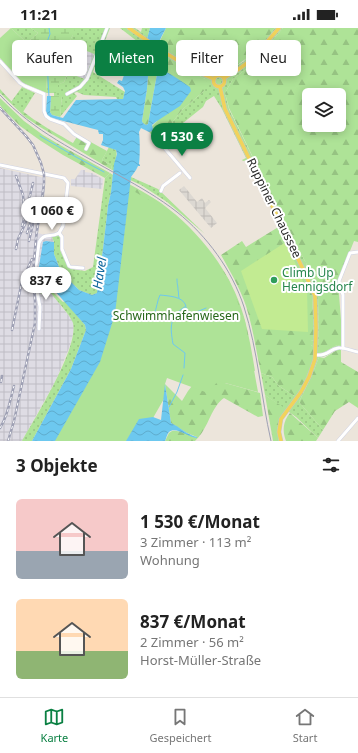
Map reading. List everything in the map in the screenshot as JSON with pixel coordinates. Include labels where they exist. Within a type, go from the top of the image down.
[{"type":"main road","points":[[129,28],[185,66],[214,79]]},
{"type":"main road","points":[[224,78],[251,60],[278,28]]},
{"type":"main road","points":[[214,79],[215,77],[219,76],[224,78]]},
{"type":"main road","points":[[214,79],[214,84],[220,87],[224,84],[224,78]]},
{"type":"main road","name":"Ruppiner Chaussee","points":[[220,87],[225,109],[314,292],[316,314],[316,355],[312,370],[303,388],[280,421],[279,432],[281,441]]},
{"type":"street","points":[[67,94],[80,87],[87,79],[107,28]]},
{"type":"street","points":[[0,61],[20,83],[44,94],[44,111],[46,116],[64,124],[74,134],[89,143],[86,149]]},
{"type":"street","points":[[162,139],[162,145],[190,178]]},
{"type":"street","points":[[0,165],[64,178],[68,183],[63,226],[59,233],[53,236],[44,236],[39,241],[35,272],[40,307],[39,330]]},
{"type":"street","points":[[161,191],[163,186],[180,173]]},
{"type":"street","points":[[59,233],[62,237],[62,249],[68,263],[71,267],[82,268]]},
{"type":"street","points":[[343,348],[343,295],[339,281],[350,253],[358,252]]},
{"type":"street","points":[[316,355],[324,355],[337,348],[358,352]]},
{"type":"street","points":[[338,441],[358,418]]},
{"type":"shaded area","points":[[87,51],[94,54],[87,73]]},
{"type":"shaded area","points":[[76,76],[86,76],[85,79]]},
{"type":"shaded area","points":[[0,168],[45,178],[45,191],[38,233],[52,237],[54,242],[46,241],[38,271],[41,294],[51,293],[73,321],[74,330],[70,346],[56,380],[22,441],[0,441]]},
{"type":"shaded area","points":[[81,170],[85,170],[85,172],[92,173],[103,179],[102,189],[71,186],[71,179],[75,179]]},
{"type":"shaded area","points":[[184,186],[197,202],[202,198],[205,203],[209,200],[211,202],[205,208],[217,223],[211,228],[179,190]]},
{"type":"green space","points":[[11,28],[31,28],[38,33],[30,40],[24,40]]},
{"type":"green space","points":[[11,28],[24,40],[12,40],[12,71],[0,58],[0,38]]},
{"type":"green space","points":[[31,28],[75,29],[71,40],[30,40],[38,33]]},
{"type":"green space","points":[[74,28],[110,28],[105,40],[95,40],[95,67],[93,72],[95,73],[95,76],[99,76],[125,92],[123,99],[117,99],[116,97],[84,95],[77,92],[74,93],[77,96],[60,117],[62,96],[54,96],[54,93],[58,93],[57,85],[64,82],[67,76],[76,76],[85,79],[94,54],[87,51],[87,40],[70,40]]},
{"type":"green space","points":[[120,28],[135,28],[141,32],[142,28],[150,28],[147,40],[136,40]]},
{"type":"green space","points":[[166,28],[275,28],[265,40],[246,40],[246,59],[238,64],[238,40],[176,40],[176,57],[168,52],[168,40],[160,40]]},
{"type":"green space","points":[[275,28],[283,28],[273,40],[264,40]]},
{"type":"green space","points":[[283,28],[358,28],[358,242],[354,241],[338,281],[341,346],[337,345],[323,353],[319,352],[318,293],[306,263],[229,108],[225,93],[233,79],[246,69],[246,76],[301,76],[301,40],[273,40]]},
{"type":"green space","points":[[168,52],[176,57],[176,62],[168,57]]},
{"type":"green space","points":[[168,57],[176,62],[176,76],[200,76],[209,84],[204,91],[183,109],[170,125],[172,127],[157,140],[149,132],[152,131],[152,126],[157,121],[157,76],[168,76]]},
{"type":"green space","points":[[246,59],[246,69],[238,75],[238,64]]},
{"type":"green space","points":[[17,76],[46,76],[47,93],[23,83]]},
{"type":"green space","points":[[46,76],[66,76],[64,82],[58,85],[58,93],[47,93]]},
{"type":"green space","points":[[148,76],[157,76],[148,124],[146,125],[142,121]]},
{"type":"green space","points":[[200,76],[237,76],[233,79],[225,93],[229,109],[306,263],[318,293],[319,352],[324,353],[337,345],[341,346],[341,350],[319,357],[299,402],[323,430],[318,438],[296,417],[265,395],[261,373],[272,377],[279,386],[296,397],[308,373],[314,347],[311,345],[311,341],[314,340],[312,294],[302,268],[247,160],[242,160],[246,158],[214,96],[206,101],[203,107],[160,142],[157,140],[172,127],[170,125],[183,109],[204,91],[205,79]]},
{"type":"green space","points":[[22,87],[35,93],[23,112],[11,102]]},
{"type":"green space","points":[[0,89],[25,113],[73,143],[78,135],[107,151],[102,160],[111,165],[112,170],[25,117],[0,93]]},
{"type":"green space","points":[[51,96],[62,96],[60,117],[52,115],[50,112]]},
{"type":"green space","points":[[0,98],[24,121],[43,135],[110,173],[105,178],[41,141],[20,126],[2,108],[0,105]]},
{"type":"green space","points":[[109,147],[116,150],[114,171],[112,170],[111,165],[102,160]]},
{"type":"green space","points":[[110,173],[113,175],[97,293],[92,295],[79,290],[61,272],[54,254],[54,242],[52,237],[60,235],[60,250],[68,267],[71,269],[85,271],[93,267],[105,178]]},
{"type":"green space","points":[[131,177],[158,189],[205,234],[167,202],[141,185],[130,180]]},
{"type":"green space","name":"Schwimmhafenwiesen","points":[[129,184],[157,200],[175,214],[201,239],[222,268],[231,284],[244,317],[255,371],[246,368],[225,383],[260,393],[263,416],[258,417],[224,398],[214,409],[202,433],[195,441],[165,441],[169,433],[172,431],[181,432],[197,438],[171,423],[165,384],[182,401],[196,381],[161,373],[55,441],[123,248]]},
{"type":"green space","name":"Schwimmhafenwiesen","points":[[130,189],[156,204],[185,225],[214,258],[229,280],[245,321],[258,392],[218,381],[208,393],[167,378],[165,384],[165,397],[153,418],[128,441],[53,441],[114,307]]},
{"type":"green space","points":[[280,226],[302,268],[312,293],[314,340],[311,341],[311,345],[314,347],[314,354],[308,373],[296,397],[279,386],[272,377],[261,373],[253,331],[244,299],[221,255],[242,241],[246,247]]},
{"type":"green space","name":"Climb Up Hennigsdorf","points":[[286,242],[307,290],[308,332],[262,329],[241,271]]},
{"type":"green space","points":[[38,272],[52,288],[51,290],[63,302],[65,301],[85,325],[86,330],[71,369],[32,441],[22,441],[55,383],[69,349],[73,334],[73,323],[51,293],[41,294]]},
{"type":"green space","points":[[337,350],[341,350],[341,362],[358,372],[358,408],[349,402],[335,411],[323,430],[299,402],[319,357],[324,358]]},
{"type":"green space","points":[[265,395],[286,409],[278,424],[279,441],[273,441]]},
{"type":"green space","points":[[290,413],[318,438],[316,441],[286,441],[284,426]]},
{"type":"water","points":[[150,28],[166,28],[160,40],[147,40]]},
{"type":"water","points":[[168,73],[173,75],[190,87],[191,91],[180,106],[152,125],[152,131],[149,132],[141,128],[139,132],[140,166],[138,166],[131,177],[115,314],[100,362],[55,441],[32,441],[71,369],[86,330],[85,325],[38,272],[43,242],[54,242],[54,254],[61,272],[79,290],[92,295],[97,293],[114,164],[117,154],[116,150],[101,145],[103,134],[99,134],[98,130],[48,117],[46,112],[47,96],[51,96],[50,112],[52,115],[63,118],[76,100],[123,99],[125,91],[123,87],[117,83],[119,80],[122,81],[124,76],[148,76],[142,121],[146,125],[148,124],[157,76],[168,76]]},
{"type":"water","points":[[165,384],[171,423],[197,438],[175,430],[168,433],[165,441],[126,441],[139,419],[153,417],[161,420]]},
{"type":"waterway","points":[[49,28],[50,34],[47,42],[47,61],[49,97]]},
{"type":"waterway","points":[[40,136],[104,172]]},
{"type":"waterway","points":[[177,279],[179,298]]},
{"type":"waterway","points":[[147,313],[154,314],[160,295],[175,297],[182,300],[186,306],[176,314],[172,322],[171,332],[173,344],[185,353],[184,368]]},
{"type":"waterway","points":[[186,307],[188,312],[192,314],[206,308]]},
{"type":"waterway","points":[[169,407],[177,392],[183,375]]},
{"type":"tram line","points":[[0,95],[13,108],[41,130],[156,197],[188,221],[208,243],[233,280],[244,307],[253,340],[271,441]]},
{"type":"railway","points":[[0,108],[33,145],[44,174],[33,274],[35,323],[14,421],[8,441]]},
{"type":"railway","points":[[16,176],[23,195],[24,209]]},
{"type":"railway","points":[[22,226],[33,183]]},
{"type":"railway","points":[[27,233],[37,204],[36,206]]},
{"type":"railway","points":[[16,249],[18,239],[26,222]]},
{"type":"railway","points":[[29,241],[33,224]]},
{"type":"railway","points":[[12,330],[22,281],[32,259]]},
{"type":"railway","points":[[1,382],[2,376]]},
{"type":"railway","points":[[0,428],[7,413],[14,386]]},
{"type":"place","name":"Climb Up Hennigsdorf","points":[[274,280]]},
{"type":"water label","name":"Havel","points":[[99,273]]}]
